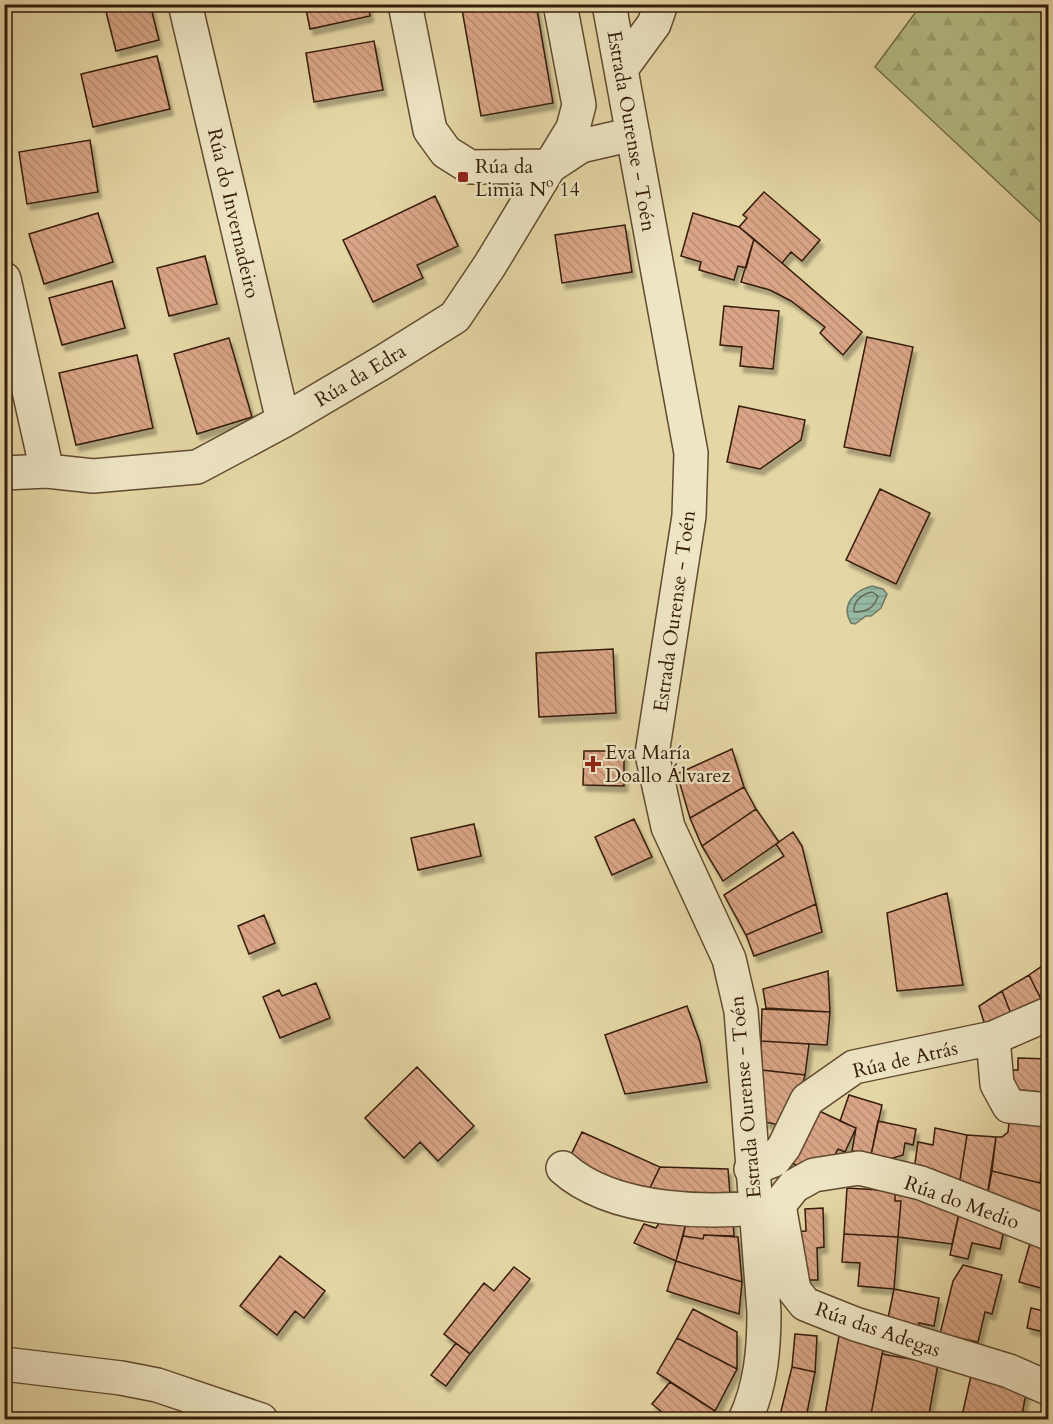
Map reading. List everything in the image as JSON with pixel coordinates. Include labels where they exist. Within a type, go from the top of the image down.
[{"type":"street","name":"Rúa do Invernadeiro","points":[[185,4],[283,421]]},
{"type":"street","points":[[405,4],[430,130],[446,152],[470,167],[550,166],[573,128],[579,105],[560,4]]},
{"type":"street","name":"Estrada Ourense - Toén","points":[[609,4],[691,453],[689,516],[652,754],[668,827],[729,959],[741,1011],[751,1169],[767,1207],[764,1351],[750,1412]]},
{"type":"street","points":[[621,69],[654,24],[661,4]]},
{"type":"street","name":"Rúa da Edra","points":[[4,473],[47,471],[93,476],[197,467],[283,421],[455,317],[490,265],[550,166],[581,147],[633,134]]},
{"type":"street","points":[[4,279],[47,471]]},
{"type":"street","name":"Rúa de Atrás","points":[[751,1169],[774,1160],[784,1148],[807,1100],[854,1067],[993,1038],[1048,1014]]},
{"type":"street","points":[[993,1038],[997,1084],[1009,1106],[1048,1110]]},
{"type":"street","points":[[563,1168],[580,1183],[631,1201],[688,1210],[767,1207]]},
{"type":"street","name":"Rúa do Medio","points":[[767,1207],[794,1186],[814,1175],[859,1168],[921,1183],[1048,1233]]},
{"type":"street","name":"Rúa das Adegas","points":[[767,1207],[794,1290],[805,1304],[855,1324],[1009,1371],[1048,1388]]},
{"type":"street","points":[[4,1364],[122,1378],[157,1385],[261,1419]]},
{"type":"green space","points":[[921,5],[1048,5],[1048,229],[875,67]]},
{"type":"water","points":[[872,586],[883,589],[887,594],[881,608],[855,624],[851,623],[847,610],[848,604],[860,591]]},
{"type":"building","points":[[104,4],[150,4],[159,40],[116,51]]},
{"type":"building","points":[[305,4],[368,4],[370,16],[310,29]]},
{"type":"building","points":[[461,4],[536,4],[553,103],[481,116]]},
{"type":"building","points":[[374,41],[383,90],[314,102],[306,53]]},
{"type":"building","points":[[157,56],[170,109],[93,127],[81,74]]},
{"type":"building","points":[[90,140],[98,192],[27,204],[19,152]]},
{"type":"building","points":[[764,192],[820,240],[802,261],[791,252],[782,263],[739,227],[747,218],[743,215]]},
{"type":"building","points":[[435,196],[458,246],[417,265],[423,278],[373,302],[343,240]]},
{"type":"building","points":[[98,213],[113,262],[44,284],[29,234]]},
{"type":"building","points":[[693,213],[739,227],[754,239],[746,268],[738,266],[734,280],[699,270],[701,262],[681,256]]},
{"type":"building","points":[[625,225],[632,272],[562,283],[555,235]]},
{"type":"building","points":[[754,239],[862,332],[843,355],[820,333],[825,327],[791,301],[770,290],[741,282]]},
{"type":"building","points":[[205,256],[217,304],[169,316],[157,268]]},
{"type":"building","points":[[112,281],[125,328],[62,345],[49,298]]},
{"type":"building","points":[[724,306],[779,311],[773,369],[740,366],[742,347],[720,345]]},
{"type":"building","points":[[867,337],[913,347],[890,456],[844,447]]},
{"type":"building","points":[[229,338],[252,417],[197,434],[174,354]]},
{"type":"building","points":[[137,355],[153,428],[76,445],[59,373]]},
{"type":"building","points":[[739,406],[805,420],[801,440],[760,469],[727,462]]},
{"type":"building","points":[[880,489],[930,513],[896,584],[846,560]]},
{"type":"building","points":[[613,649],[616,713],[539,717],[536,653]]},
{"type":"building","points":[[732,749],[744,787],[690,818],[677,774]]},
{"type":"building","points":[[584,751],[624,751],[624,786],[583,785]]},
{"type":"building","points":[[744,787],[756,809],[702,846],[690,818]]},
{"type":"building","points":[[756,809],[779,842],[723,881],[702,846]]},
{"type":"building","points":[[634,819],[652,857],[612,875],[595,837]]},
{"type":"building","points":[[474,824],[481,856],[418,870],[411,838]]},
{"type":"building","points":[[793,832],[802,846],[816,904],[746,935],[724,895],[784,856],[776,844]]},
{"type":"building","points":[[947,893],[963,985],[897,991],[887,913]]},
{"type":"building","points":[[816,904],[822,932],[754,956],[746,935]]},
{"type":"building","points":[[264,915],[275,943],[249,954],[238,926]]},
{"type":"building","points":[[1048,962],[1048,1008],[1046,1009],[1029,975]]},
{"type":"building","points":[[828,971],[830,1012],[766,1008],[763,989]]},
{"type":"building","points":[[1029,975],[1046,1009],[1015,1024],[1002,991]]},
{"type":"building","points":[[316,983],[330,1018],[280,1038],[263,997],[279,990],[282,996]]},
{"type":"building","points":[[1002,991],[1015,1024],[988,1035],[979,1006]]},
{"type":"building","points":[[687,1006],[700,1042],[707,1082],[625,1094],[605,1035]]},
{"type":"building","points":[[762,1009],[830,1012],[827,1045],[761,1041]]},
{"type":"building","points":[[761,1041],[809,1044],[805,1075],[762,1070]]},
{"type":"building","points":[[1018,1058],[1048,1059],[1048,1102],[1020,1099],[1008,1070],[1018,1070]]},
{"type":"building","points":[[417,1067],[474,1126],[438,1161],[420,1142],[404,1158],[365,1118]]},
{"type":"building","points":[[762,1070],[805,1075],[796,1113],[788,1127],[765,1122]]},
{"type":"building","points":[[849,1095],[882,1105],[871,1155],[852,1151],[856,1128],[840,1121]]},
{"type":"building","points":[[815,1109],[856,1128],[845,1152],[838,1149],[830,1165],[812,1158],[805,1170],[788,1161]]},
{"type":"building","points":[[1048,1120],[1040,1183],[992,1171],[996,1137],[1002,1137],[1008,1132],[1009,1122]]},
{"type":"building","points":[[878,1121],[916,1129],[913,1145],[905,1143],[903,1155],[890,1159],[871,1155]]},
{"type":"building","points":[[935,1128],[967,1135],[958,1192],[913,1177],[918,1142],[933,1145]]},
{"type":"building","points":[[582,1132],[660,1167],[647,1194],[569,1159]]},
{"type":"building","points":[[967,1135],[996,1137],[986,1203],[958,1192]]},
{"type":"building","points":[[660,1167],[728,1169],[731,1207],[647,1194]]},
{"type":"building","points":[[992,1171],[1048,1185],[1048,1216],[986,1203]]},
{"type":"building","points":[[847,1188],[895,1191],[895,1201],[901,1201],[898,1237],[844,1234]]},
{"type":"building","points":[[895,1191],[960,1209],[952,1244],[898,1237],[901,1201],[895,1201]]},
{"type":"building","points":[[823,1208],[824,1247],[817,1248],[818,1280],[795,1280],[794,1232],[806,1231],[805,1209]]},
{"type":"building","points":[[960,1209],[1005,1225],[1000,1249],[972,1243],[968,1259],[950,1255]]},
{"type":"building","points":[[664,1214],[688,1215],[676,1261],[634,1243],[644,1224],[656,1228]]},
{"type":"building","points":[[688,1215],[733,1219],[734,1236],[704,1235],[703,1239],[683,1236]]},
{"type":"building","points":[[1033,1233],[1048,1238],[1048,1290],[1019,1282]]},
{"type":"building","points":[[844,1234],[898,1237],[894,1289],[858,1286],[860,1263],[842,1262]]},
{"type":"building","points":[[704,1235],[738,1237],[742,1282],[676,1261],[683,1236],[703,1239]]},
{"type":"building","points":[[280,1256],[325,1291],[304,1318],[295,1311],[277,1335],[240,1306]]},
{"type":"building","points":[[676,1261],[742,1282],[739,1314],[667,1291]]},
{"type":"building","points":[[963,1265],[1002,1275],[992,1314],[985,1312],[978,1342],[940,1334],[953,1281]]},
{"type":"building","points":[[514,1267],[530,1279],[470,1354],[444,1334],[484,1283],[494,1291]]},
{"type":"building","points":[[894,1289],[939,1298],[934,1326],[919,1323],[917,1334],[886,1328]]},
{"type":"building","points":[[1031,1308],[1048,1312],[1048,1333],[1027,1328]]},
{"type":"building","points":[[693,1309],[737,1332],[737,1369],[677,1338]]},
{"type":"building","points":[[795,1334],[817,1336],[815,1372],[792,1367]]},
{"type":"building","points":[[839,1336],[884,1344],[870,1420],[824,1420]]},
{"type":"building","points":[[677,1338],[737,1369],[715,1411],[657,1373]]},
{"type":"building","points":[[456,1343],[470,1354],[446,1386],[431,1375]]},
{"type":"building","points":[[882,1354],[938,1364],[928,1420],[870,1420]]},
{"type":"building","points":[[792,1367],[815,1372],[806,1418],[780,1415]]},
{"type":"building","points":[[971,1376],[1027,1388],[1021,1420],[961,1420]]},
{"type":"building","points":[[670,1382],[715,1411],[708,1420],[672,1420],[652,1404]]},
{"type":"building","points":[[780,1415],[806,1418],[814,1420],[779,1420]]},
{"type":"place","name":"Rúa da Limia Nº 14","points":[[463,177]]},
{"type":"place","name":"Eva María Doallo Álvarez","points":[[593,764]]}]
